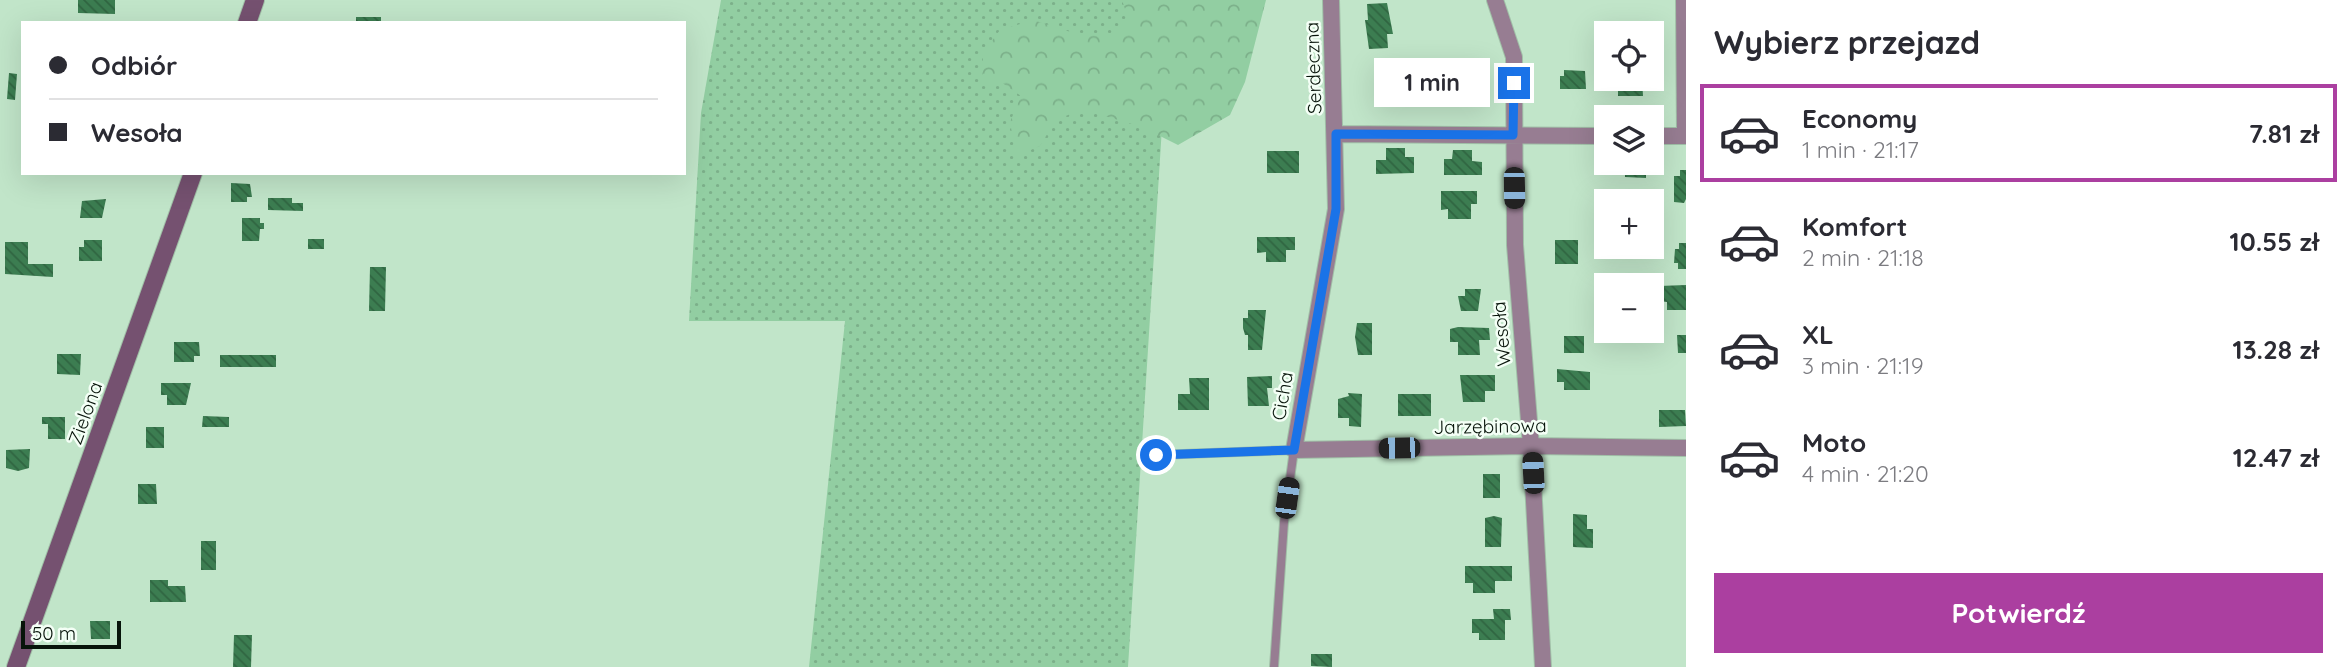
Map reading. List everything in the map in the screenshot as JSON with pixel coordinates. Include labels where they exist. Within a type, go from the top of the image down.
[{"type":"street","points":[[248,21],[255,0]]},
{"type":"street","name":"Serdeczna","points":[[1331,0],[1336,134]]},
{"type":"street","name":"Wesoła","points":[[1495,0],[1514,57],[1515,245],[1531,446],[1543,667]]},
{"type":"street","points":[[1664,136],[1686,136],[1684,0]]},
{"type":"street","points":[[1336,134],[1594,136]]},
{"type":"street","name":"Cicha","points":[[1294,450],[1336,209],[1336,134]]},
{"type":"street","name":"Zielona","points":[[16,667],[192,175]]},
{"type":"street","name":"Jarzębinowa","points":[[1294,450],[1531,446],[1686,448]]},
{"type":"lane","points":[[1156,455],[1294,450]]},
{"type":"lane","name":"Cicha","points":[[1274,667],[1284,522],[1294,450]]},
{"type":"green space","points":[[721,0],[1170,0],[1128,667],[809,667],[845,321],[689,321],[701,113]]},
{"type":"green space","points":[[1122,0],[1266,0],[1245,82],[1230,115],[1178,145],[1142,127],[1081,109],[1055,121],[1040,146],[1016,156],[1010,122],[1021,96],[1001,82],[982,86],[983,53],[1000,30],[1033,20],[1077,34],[1109,37],[1129,21]]},
{"type":"building","points":[[78,0],[115,0],[115,14],[78,13]]},
{"type":"building","points":[[1387,3],[1393,34],[1387,34],[1388,48],[1369,49],[1365,20],[1368,20],[1367,4]]},
{"type":"building","points":[[356,17],[381,17],[381,21],[356,21]]},
{"type":"building","points":[[1564,70],[1585,71],[1586,89],[1560,89],[1560,76],[1564,76]]},
{"type":"building","points":[[1479,71],[1479,101],[1460,101],[1460,72]]},
{"type":"building","points":[[9,73],[17,74],[15,100],[7,99]]},
{"type":"building","points":[[1618,91],[1643,91],[1643,96],[1618,96]]},
{"type":"building","points":[[1386,148],[1405,148],[1405,157],[1414,157],[1414,173],[1376,174],[1376,160],[1386,160]]},
{"type":"building","points":[[1453,150],[1472,150],[1472,161],[1482,162],[1482,175],[1444,175],[1444,159],[1452,159]]},
{"type":"building","points":[[1267,151],[1299,151],[1299,173],[1267,173]]},
{"type":"building","points":[[1680,170],[1686,170],[1684,203],[1674,202],[1674,176],[1680,176]]},
{"type":"building","points":[[1625,175],[1646,175],[1646,178]]},
{"type":"building","points":[[231,183],[250,184],[252,197],[247,197],[247,202],[231,202]]},
{"type":"building","points":[[1441,191],[1477,191],[1477,204],[1471,204],[1471,219],[1448,219],[1448,209],[1441,210]]},
{"type":"building","points":[[268,198],[292,198],[292,203],[303,203],[303,211],[268,210]]},
{"type":"building","points":[[106,199],[102,218],[80,218],[82,201]]},
{"type":"building","points":[[242,218],[260,218],[260,223],[264,223],[264,229],[260,229],[259,241],[242,241]]},
{"type":"building","points":[[1257,237],[1295,237],[1295,250],[1286,250],[1286,262],[1266,262],[1266,252],[1257,253]]},
{"type":"building","points":[[308,239],[324,239],[324,249],[308,249]]},
{"type":"building","points":[[84,240],[102,240],[102,261],[79,261],[79,247],[84,247]]},
{"type":"building","points":[[1555,240],[1578,240],[1578,264],[1555,264]]},
{"type":"building","points":[[5,242],[28,242],[28,264],[53,264],[53,277],[5,274]]},
{"type":"building","points":[[1679,243],[1686,243],[1686,269],[1678,269],[1678,263],[1674,263],[1675,249],[1679,249]]},
{"type":"building","points":[[370,267],[386,267],[385,311],[369,311]]},
{"type":"building","points":[[1686,285],[1686,310],[1667,310],[1664,286]]},
{"type":"building","points":[[1465,289],[1481,289],[1478,311],[1461,311],[1458,296],[1465,296]]},
{"type":"building","points":[[1248,310],[1266,310],[1262,350],[1248,350],[1248,335],[1245,335],[1243,318],[1248,318]]},
{"type":"building","points":[[1357,323],[1372,323],[1372,355],[1358,355],[1355,337]]},
{"type":"building","points":[[1489,328],[1490,340],[1479,340],[1480,355],[1458,355],[1458,342],[1450,342],[1450,329]]},
{"type":"building","points":[[1677,335],[1686,335],[1686,353],[1678,353]]},
{"type":"building","points":[[1564,336],[1584,336],[1584,353],[1564,353]]},
{"type":"building","points":[[174,342],[199,342],[200,356],[194,356],[194,362],[174,362]]},
{"type":"building","points":[[57,354],[81,354],[80,375],[57,374]]},
{"type":"building","points":[[220,355],[276,355],[276,367],[220,367]]},
{"type":"building","points":[[1557,369],[1590,372],[1590,390],[1564,390],[1564,382],[1557,382]]},
{"type":"building","points":[[1460,375],[1495,375],[1495,391],[1485,391],[1485,402],[1463,402]]},
{"type":"building","points":[[1272,376],[1272,388],[1267,388],[1269,406],[1248,406],[1247,377]]},
{"type":"building","points":[[1189,378],[1209,378],[1209,410],[1178,410],[1178,394],[1190,394]]},
{"type":"building","points":[[161,383],[191,383],[186,405],[167,405],[167,395],[161,395]]},
{"type":"building","points":[[1348,393],[1362,394],[1361,427],[1349,426],[1349,418],[1338,418],[1338,399],[1349,396]]},
{"type":"building","points":[[1398,394],[1431,394],[1431,416],[1398,416]]},
{"type":"building","points":[[1659,410],[1685,410],[1686,426],[1659,427]]},
{"type":"building","points":[[203,416],[229,417],[229,427],[202,427]]},
{"type":"building","points":[[42,417],[65,417],[65,439],[48,439],[48,424],[42,424]]},
{"type":"building","points":[[146,427],[164,427],[164,448],[146,448]]},
{"type":"building","points":[[30,449],[29,468],[18,471],[6,468],[6,450]]},
{"type":"building","points":[[1483,474],[1500,474],[1500,498],[1483,498]]},
{"type":"building","points":[[138,484],[156,484],[157,504],[138,504]]},
{"type":"building","points":[[1573,514],[1587,515],[1587,529],[1593,529],[1593,548],[1573,547]]},
{"type":"building","points":[[1485,518],[1502,518],[1501,547],[1485,547]]},
{"type":"building","points":[[201,541],[216,541],[216,570],[201,570]]},
{"type":"building","points":[[1465,566],[1512,566],[1512,581],[1495,581],[1495,593],[1473,593],[1473,583],[1465,583]]},
{"type":"building","points":[[150,580],[168,580],[168,586],[185,586],[186,602],[150,602]]},
{"type":"building","points":[[1493,609],[1510,609],[1511,620],[1505,620],[1505,640],[1479,640],[1479,633],[1472,633],[1472,619],[1494,619]]},
{"type":"building","points":[[90,621],[110,621],[110,639],[91,639]]},
{"type":"building","points":[[234,635],[252,635],[251,667],[233,667]]},
{"type":"building","points":[[1311,654],[1332,654],[1332,667],[1311,666]]},
{"type":"route","points":[[1156,455],[1294,450],[1336,209],[1336,134],[1513,135],[1514,83]]}]
